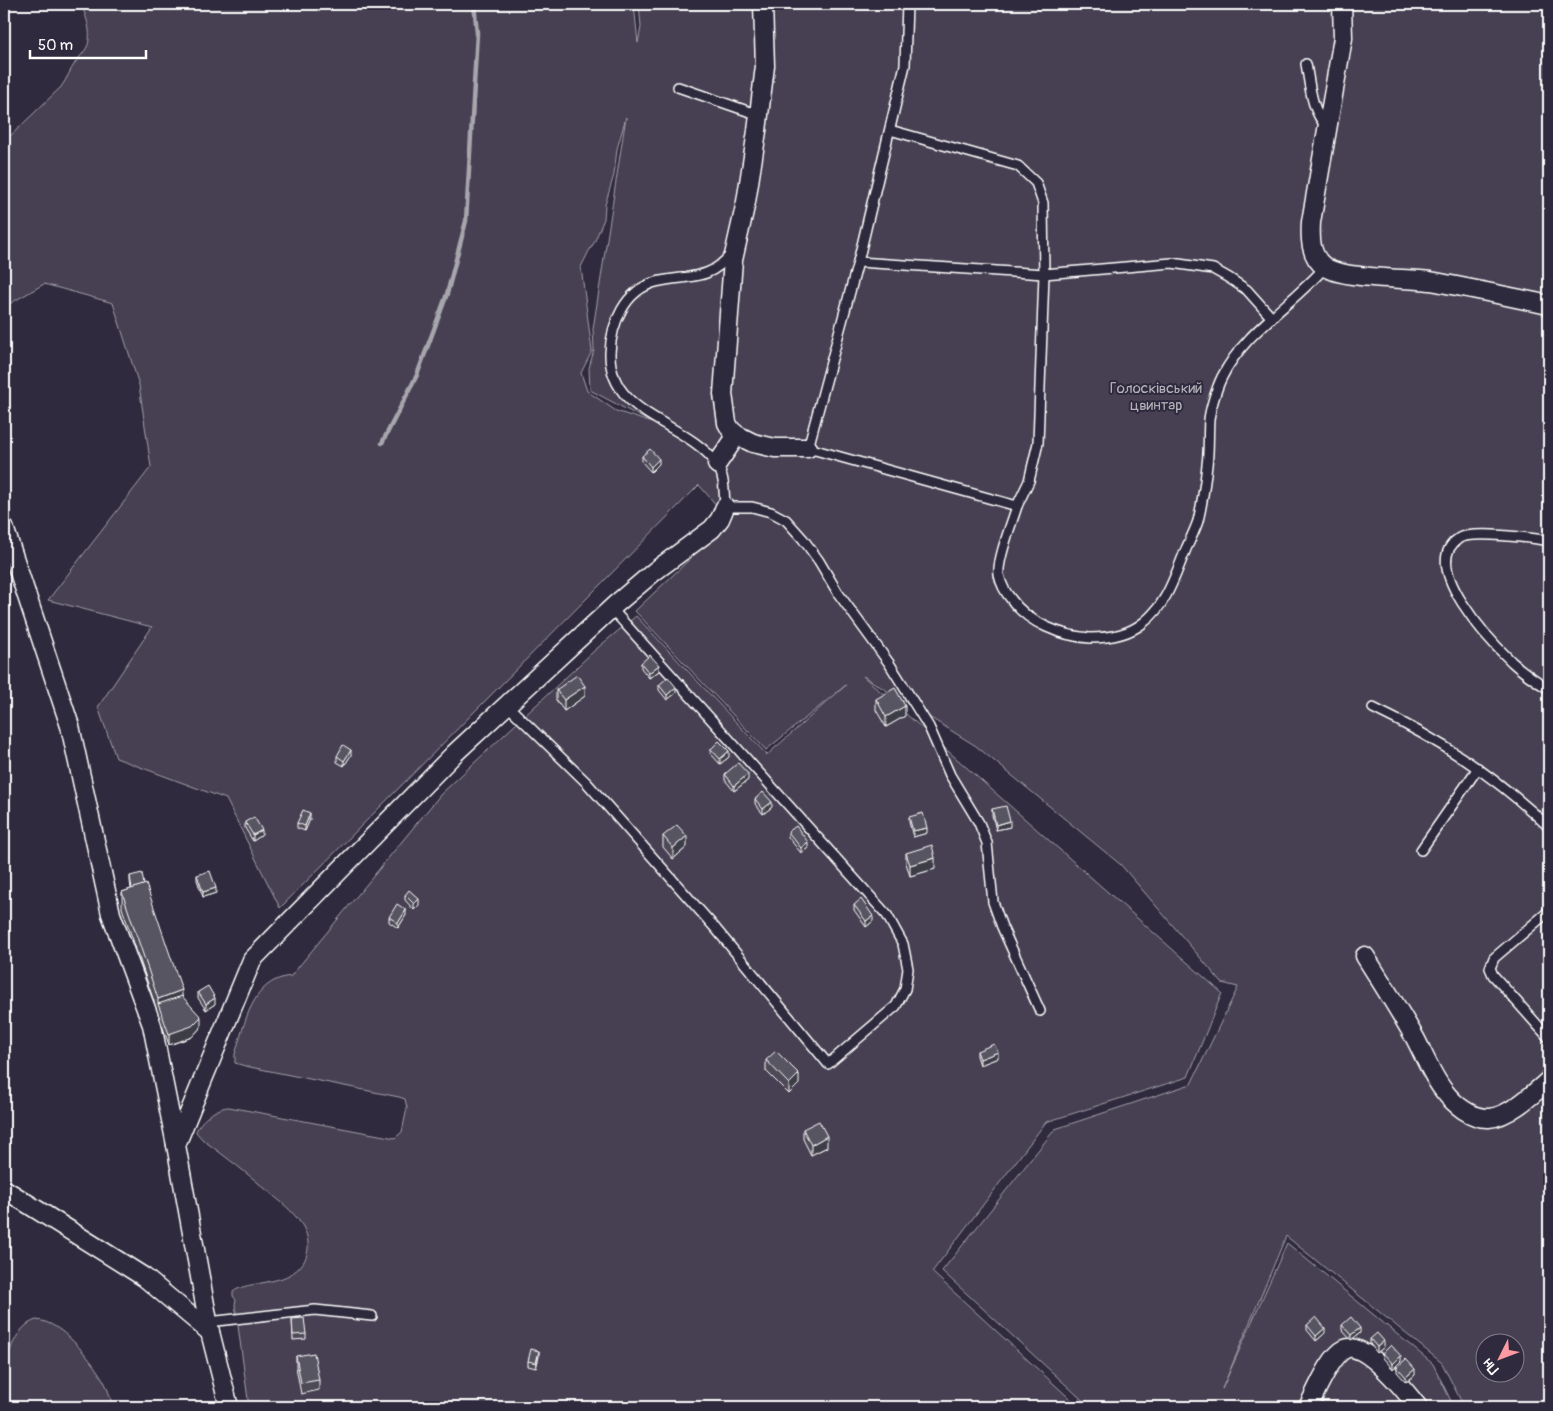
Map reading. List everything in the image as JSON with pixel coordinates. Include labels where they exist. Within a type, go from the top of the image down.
[{"type":"street","points":[[763,4],[765,66],[746,202],[733,260],[722,394],[727,423],[737,435],[753,443],[775,448],[808,448]]},
{"type":"street","points":[[1342,4],[1343,38],[1311,222],[1310,241],[1316,257],[1325,267],[1339,273],[1428,281],[1549,305]]},
{"type":"street","points":[[717,464],[737,435]]},
{"type":"street","points":[[176,1145],[252,960],[455,753],[611,608],[655,571],[712,529],[720,519],[725,507]]},
{"type":"street","points":[[4,527],[70,726],[111,914],[152,1026],[209,1327],[229,1407]]},
{"type":"street","points":[[1365,956],[1400,1012],[1443,1090],[1455,1104],[1473,1115],[1488,1118],[1501,1115],[1518,1105],[1549,1080]]},
{"type":"street","points":[[4,1189],[144,1276],[209,1327]]},
{"type":"street","points":[[1308,1407],[1334,1358],[1346,1348],[1356,1348],[1368,1354],[1418,1407]]},
{"type":"lane","points":[[908,4],[905,65],[858,262],[808,448],[1017,506]]},
{"type":"lane","points":[[1306,64],[1313,104],[1321,121],[1328,128]]},
{"type":"lane","points":[[678,87],[759,114]]},
{"type":"lane","points":[[890,130],[1018,166],[1036,183],[1043,202],[1044,274],[1038,443],[1029,481],[1017,506],[1000,561],[999,575],[1003,588],[1022,611],[1055,630],[1088,638],[1115,636],[1130,632],[1144,623],[1157,609],[1169,590],[1198,522],[1207,465],[1209,417],[1222,377],[1241,346],[1313,281],[1325,267]]},
{"type":"lane","points":[[736,248],[724,263],[715,270],[705,274],[656,282],[644,286],[633,294],[623,306],[611,338],[610,356],[619,389],[638,408],[698,444],[717,464],[722,476],[725,507],[752,507],[771,512],[786,520],[819,561],[838,593],[889,663],[924,719],[950,775],[980,822],[987,843],[993,902],[1002,927],[1040,1011]]},
{"type":"lane","points":[[858,262],[1044,274],[1172,263],[1213,269],[1247,290],[1272,318]]},
{"type":"lane","points":[[1549,541],[1474,534],[1460,537],[1450,546],[1446,560],[1448,578],[1473,617],[1495,645],[1531,678],[1549,688]]},
{"type":"lane","points":[[507,705],[587,783],[716,929],[828,1064],[896,1006],[905,989],[908,969],[903,944],[886,915],[611,608]]},
{"type":"lane","points":[[1373,708],[1416,729],[1478,768],[1549,827]]},
{"type":"lane","points":[[1421,850],[1478,768]]},
{"type":"lane","points":[[1549,911],[1494,958],[1490,968],[1493,975],[1549,1038]]},
{"type":"lane","points":[[209,1327],[315,1310],[372,1316]]},
{"type":"green space","name":"Голосківський цвинтар","points":[[81,4],[634,4],[638,43],[641,27],[639,4],[1549,4],[1549,1407],[1464,1407],[1442,1363],[1286,1236],[1222,1389],[1287,1243],[1433,1364],[1454,1407],[1090,1407],[942,1271],[1055,1129],[1191,1084],[1238,987],[1222,983],[1121,865],[976,746],[863,676],[1222,993],[1188,1077],[1046,1122],[932,1272],[1079,1407],[249,1407],[236,1300],[233,1292],[245,1286],[278,1279],[294,1272],[306,1257],[308,1250],[307,1238],[302,1225],[291,1211],[203,1140],[196,1132],[198,1128],[214,1112],[229,1107],[395,1138],[402,1132],[407,1108],[405,1099],[399,1097],[235,1063],[235,1054],[247,1017],[258,995],[278,979],[291,976],[441,794],[595,650],[636,616],[767,755],[846,685],[766,750],[635,611],[730,521],[699,485],[280,908],[226,799],[116,758],[98,707],[152,627],[48,600],[151,467],[139,385],[113,303],[44,284],[4,307],[4,142],[61,87],[89,42],[87,19]],"holes":[[[626,117],[593,329],[594,350],[589,368],[590,390],[652,423],[616,411],[587,391],[581,373],[592,351],[581,267],[604,219],[605,205],[614,175],[617,149]]]},
{"type":"green space","points":[[36,1320],[46,1322],[55,1327],[82,1351],[104,1381],[113,1407],[4,1407],[3,1376],[11,1349],[23,1328]]},
{"type":"building","points":[[650,449],[659,459],[651,467],[642,456]]},
{"type":"building","points":[[650,655],[659,665],[649,673],[641,663]]},
{"type":"building","points":[[577,675],[585,686],[564,700],[556,690]]},
{"type":"building","points":[[668,677],[676,687],[667,695],[659,685]]},
{"type":"building","points":[[895,688],[905,706],[886,717],[876,699]]},
{"type":"building","points":[[719,741],[729,751],[720,759],[711,749]]},
{"type":"building","points":[[343,745],[351,750],[344,761],[337,756]]},
{"type":"building","points":[[738,763],[748,774],[734,786],[725,774]]},
{"type":"building","points":[[763,792],[772,802],[763,809],[755,799]]},
{"type":"building","points":[[1006,806],[1010,821],[996,825],[992,809]]},
{"type":"building","points":[[303,810],[310,813],[305,826],[297,823]]},
{"type":"building","points":[[923,813],[927,828],[913,831],[909,817]]},
{"type":"building","points":[[254,817],[262,830],[253,835],[245,822]]},
{"type":"building","points":[[677,825],[687,836],[673,848],[663,836]]},
{"type":"building","points":[[796,826],[808,842],[801,848],[788,832]]},
{"type":"building","points":[[932,845],[935,858],[910,865],[906,853]]},
{"type":"building","points":[[210,871],[216,888],[203,892],[197,875]]},
{"type":"building","points":[[142,873],[144,885],[132,889],[130,876]]},
{"type":"building","points":[[146,884],[182,990],[158,999],[122,892]]},
{"type":"building","points":[[409,890],[419,899],[414,904],[405,895]]},
{"type":"building","points":[[861,899],[873,916],[866,921],[854,905]]},
{"type":"building","points":[[397,904],[406,910],[398,923],[389,917]]},
{"type":"building","points":[[208,986],[215,998],[206,1004],[198,992]]},
{"type":"building","points":[[182,996],[201,1017],[192,1026],[169,1034],[158,1004]]},
{"type":"building","points":[[994,1044],[998,1052],[980,1059],[977,1051]]},
{"type":"building","points":[[776,1051],[799,1074],[789,1084],[766,1060]]},
{"type":"building","points":[[819,1121],[827,1136],[811,1145],[803,1129]]},
{"type":"building","points":[[1316,1317],[1325,1328],[1316,1336],[1307,1325]]},
{"type":"building","points":[[1351,1317],[1360,1328],[1351,1335],[1342,1325]]},
{"type":"building","points":[[304,1318],[306,1334],[293,1335],[292,1319]]},
{"type":"building","points":[[1377,1333],[1384,1341],[1377,1347],[1370,1339]]},
{"type":"building","points":[[1391,1345],[1401,1356],[1393,1364],[1383,1353]]},
{"type":"building","points":[[531,1349],[539,1351],[536,1363],[528,1361]]},
{"type":"building","points":[[314,1353],[319,1380],[301,1383],[296,1356]]},
{"type":"building","points":[[1406,1359],[1415,1369],[1406,1377],[1397,1367]]},
{"type":"waterway","points":[[315,7],[323,4]]},
{"type":"waterway","points":[[382,443],[417,375],[447,294],[466,221],[477,33],[474,4]]}]
